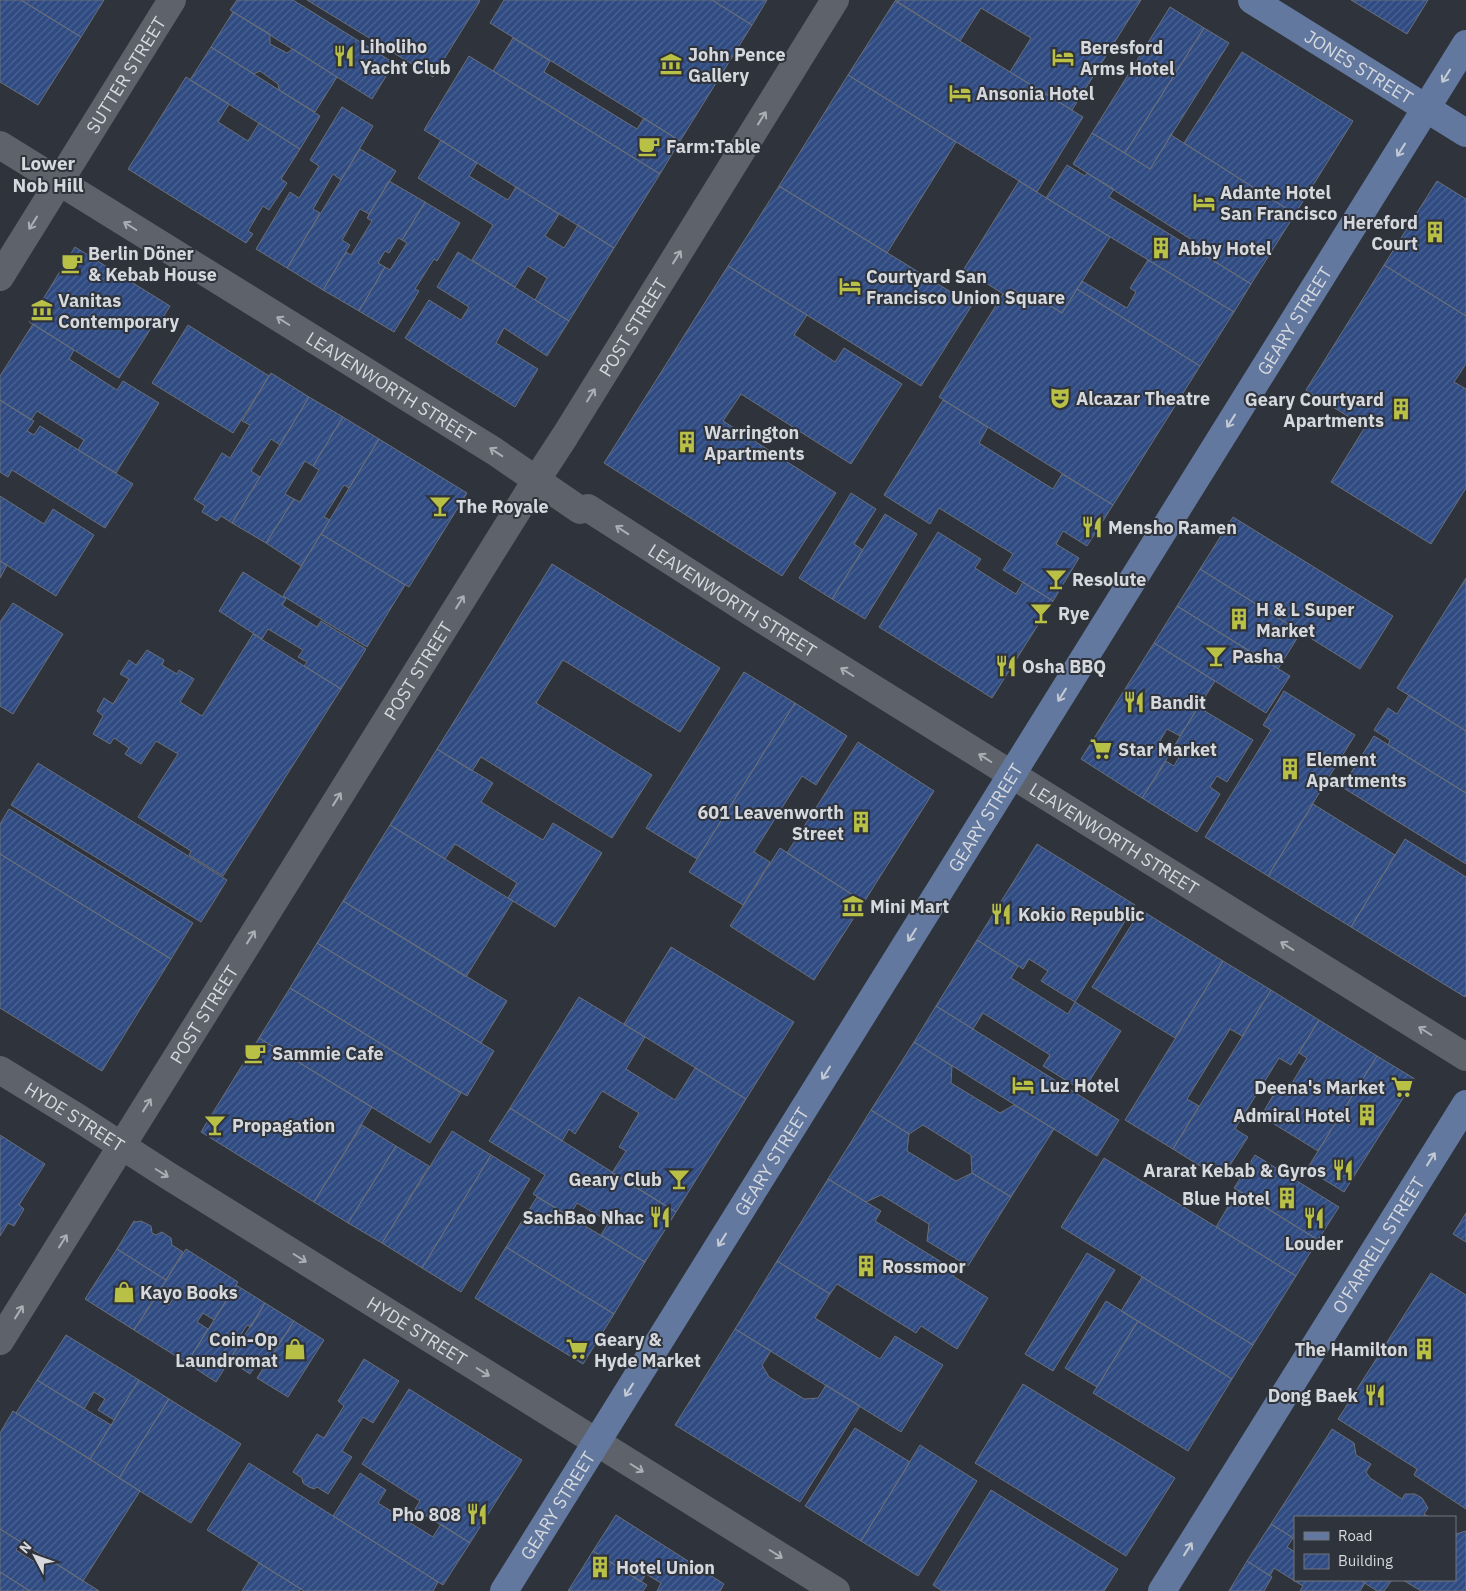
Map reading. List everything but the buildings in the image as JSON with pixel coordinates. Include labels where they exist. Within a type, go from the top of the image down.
[{"type":"main road","name":"JONES STREET","points":[[1252,0],[1466,134]]},
{"type":"main road","name":"GEARY STREET","points":[[504,1591],[1466,44]]},
{"type":"main road","name":"O'FARRELL STREET","points":[[1162,1591],[1466,1104]]},
{"type":"street","name":"SUTTER STREET","points":[[0,277],[172,0]]},
{"type":"street","name":"POST STREET","points":[[0,1341],[836,0]]},
{"type":"street","name":"LEAVENWORTH STREET","points":[[0,145],[537,479],[580,510],[588,508],[759,618],[1466,1057]]},
{"type":"street","name":"HYDE STREET","points":[[0,1070],[836,1591]]},
{"type":"place","name":"Liholiho Yacht Club","points":[[344,56]]},
{"type":"place","name":"Beresford Arms Hotel","points":[[1063,57]]},
{"type":"place","name":"John Pence Gallery","points":[[671,64]]},
{"type":"place","name":"Ansonia Hotel","points":[[960,93]]},
{"type":"place","name":"Farm:Table","points":[[649,146]]},
{"type":"place","name":"Adante Hotel San Francisco","points":[[1204,202]]},
{"type":"place","name":"Hereford Court","points":[[1435,232]]},
{"type":"place","name":"Abby Hotel","points":[[1161,248]]},
{"type":"place","name":"Berlin Döner & Kebab House","points":[[72,263]]},
{"type":"place","name":"Courtyard San Francisco Union Square","points":[[850,286]]},
{"type":"place","name":"Vanitas Contemporary","points":[[42,310]]},
{"type":"place","name":"Alcazar Theatre","points":[[1060,398]]},
{"type":"place","name":"Geary Courtyard Apartments","points":[[1401,409]]},
{"type":"place","name":"Warrington Apartments","points":[[687,442]]},
{"type":"place","name":"The Royale","points":[[440,506]]},
{"type":"place","name":"Mensho Ramen","points":[[1092,527]]},
{"type":"place","name":"Resolute","points":[[1056,579]]},
{"type":"place","name":"Rye","points":[[1041,613]]},
{"type":"place","name":"H & L Super Market","points":[[1239,619]]},
{"type":"place","name":"Pasha","points":[[1216,656]]},
{"type":"place","name":"Osha BBQ","points":[[1006,666]]},
{"type":"place","name":"Bandit","points":[[1134,702]]},
{"type":"place","name":"Star Market","points":[[1101,749]]},
{"type":"place","name":"Element Apartments","points":[[1290,769]]},
{"type":"place","name":"601 Leavenworth Street","points":[[861,822]]},
{"type":"place","name":"Mini Mart","points":[[853,906]]},
{"type":"place","name":"Kokio Republic","points":[[1001,914]]},
{"type":"place","name":"Sammie Cafe","points":[[255,1053]]},
{"type":"place","name":"Luz Hotel","points":[[1023,1085]]},
{"type":"place","name":"Deena's Market","points":[[1402,1087]]},
{"type":"place","name":"Admiral Hotel","points":[[1367,1115]]},
{"type":"place","name":"Propagation","points":[[215,1125]]},
{"type":"place","name":"Ararat Kebab & Gyros","points":[[1343,1170]]},
{"type":"place","name":"Geary Club","points":[[679,1179]]},
{"type":"place","name":"Blue Hotel","points":[[1287,1198]]},
{"type":"place","name":"SachBao Nhac","points":[[660,1217]]},
{"type":"place","name":"Louder","points":[[1314,1218]]},
{"type":"place","name":"Rossmoor","points":[[866,1266]]},
{"type":"place","name":"Kayo Books","points":[[124,1292]]},
{"type":"place","name":"Coin-Op Laundromat","points":[[295,1349]]},
{"type":"place","name":"Geary & Hyde Market","points":[[577,1349]]},
{"type":"place","name":"The Hamilton","points":[[1424,1349]]},
{"type":"place","name":"Dong Baek","points":[[1375,1395]]},
{"type":"place","name":"Pho 808","points":[[477,1514]]},
{"type":"place","name":"Hotel Union","points":[[600,1567]]},
{"type":"district","name":"Lower Nob Hill","points":[[48,174]]}]
